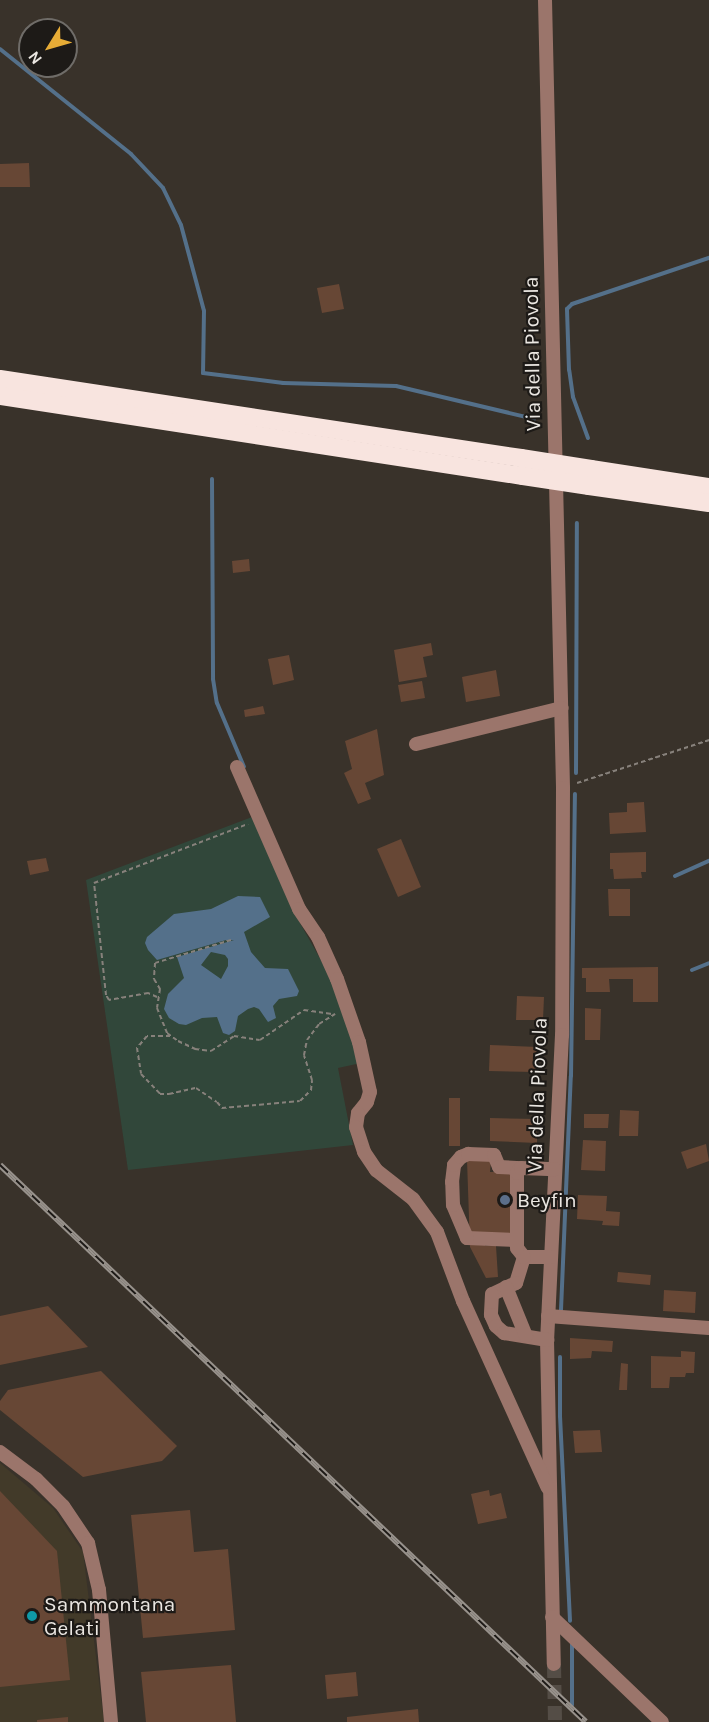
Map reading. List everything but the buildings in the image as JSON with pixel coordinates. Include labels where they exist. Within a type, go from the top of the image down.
[{"type":"highway","points":[[0,379],[590,478],[709,503]]},
{"type":"highway","points":[[0,396],[522,467]]},
{"type":"highway","points":[[590,478],[709,487]]},
{"type":"street","name":"Via della Piovola","points":[[545,0],[563,788],[562,1035],[547,1340],[554,1664]]},
{"type":"street","points":[[416,744],[562,708]]},
{"type":"street","points":[[237,767],[299,909],[318,937],[368,1071],[370,1092],[367,1102],[358,1113],[356,1127],[364,1152],[375,1170],[413,1199],[436,1232],[463,1301],[552,1496]]},
{"type":"street","points":[[517,1240],[467,1238],[453,1205],[454,1164],[468,1154],[494,1155],[499,1167],[555,1169]]},
{"type":"street","points":[[521,1168],[517,1173],[517,1248],[524,1257]]},
{"type":"street","points":[[524,1257],[551,1257]]},
{"type":"street","points":[[524,1257],[516,1283],[492,1294],[491,1315],[496,1326],[504,1333],[547,1340]]},
{"type":"street","points":[[506,1287],[526,1336]]},
{"type":"street","points":[[548,1316],[709,1328]]},
{"type":"street","points":[[0,1452],[54,1496],[74,1518],[88,1543],[99,1590],[111,1722]]},
{"type":"street","points":[[552,1617],[662,1722]]},
{"type":"path","points":[[563,788],[709,740]]},
{"type":"path","points":[[157,998],[148,993],[109,1000],[106,995],[94,883],[260,819]]},
{"type":"path","points":[[172,1036],[161,1022],[157,1008],[160,989],[154,979],[155,963],[231,940]]},
{"type":"path","points":[[208,947],[211,952]]},
{"type":"path","points":[[335,1014],[319,1024],[307,1040],[304,1055],[312,1080],[311,1090],[300,1101],[222,1108],[196,1088],[160,1094],[141,1074],[137,1048],[147,1036],[172,1036],[205,1052],[234,1036],[260,1040],[304,1010],[335,1014],[352,1023]]},
{"type":"shaded area","name":"Sammontana Gelati","points":[[0,1463],[53,1508],[83,1552],[104,1722],[0,1722]]},
{"type":"green space","points":[[252,817],[301,925],[335,985],[361,1063],[338,1068],[353,1145],[128,1170],[86,880]]},
{"type":"water","points":[[238,896],[260,897],[270,917],[244,932],[251,952],[265,968],[288,969],[299,991],[297,996],[279,999],[273,1006],[276,1018],[268,1022],[259,1009],[254,1007],[248,1009],[238,1016],[235,1031],[229,1035],[223,1033],[217,1017],[202,1018],[186,1025],[179,1024],[169,1018],[164,1009],[168,994],[184,978],[177,957],[234,940],[226,940],[157,960],[145,943],[147,937],[174,914],[211,909]],"holes":[[[211,952],[225,955],[228,959],[228,966],[221,979],[201,965]]]},
{"type":"waterway","points":[[0,49],[131,154],[163,188],[181,225],[204,311],[203,373],[283,383],[396,386],[534,419]]},
{"type":"waterway","points":[[588,438],[573,397],[569,370],[567,309],[572,304],[709,258]]},
{"type":"waterway","points":[[212,479],[213,679],[217,703],[244,767]]},
{"type":"waterway","points":[[576,773],[577,523]]},
{"type":"waterway","points":[[561,1310],[571,1076],[575,794]]},
{"type":"waterway","points":[[675,876],[709,861]]},
{"type":"waterway","points":[[692,970],[709,963]]},
{"type":"waterway","points":[[560,1357],[560,1416],[570,1621]]},
{"type":"waterway","points":[[572,1642],[572,1705]]},
{"type":"tunnel","points":[[554,1664],[555,1722]]},
{"type":"railway","points":[[0,1165],[586,1722]]},
{"type":"place","name":"Beyfin","points":[[505,1200]]},
{"type":"place","name":"Sammontana Gelati","points":[[32,1616]]}]
